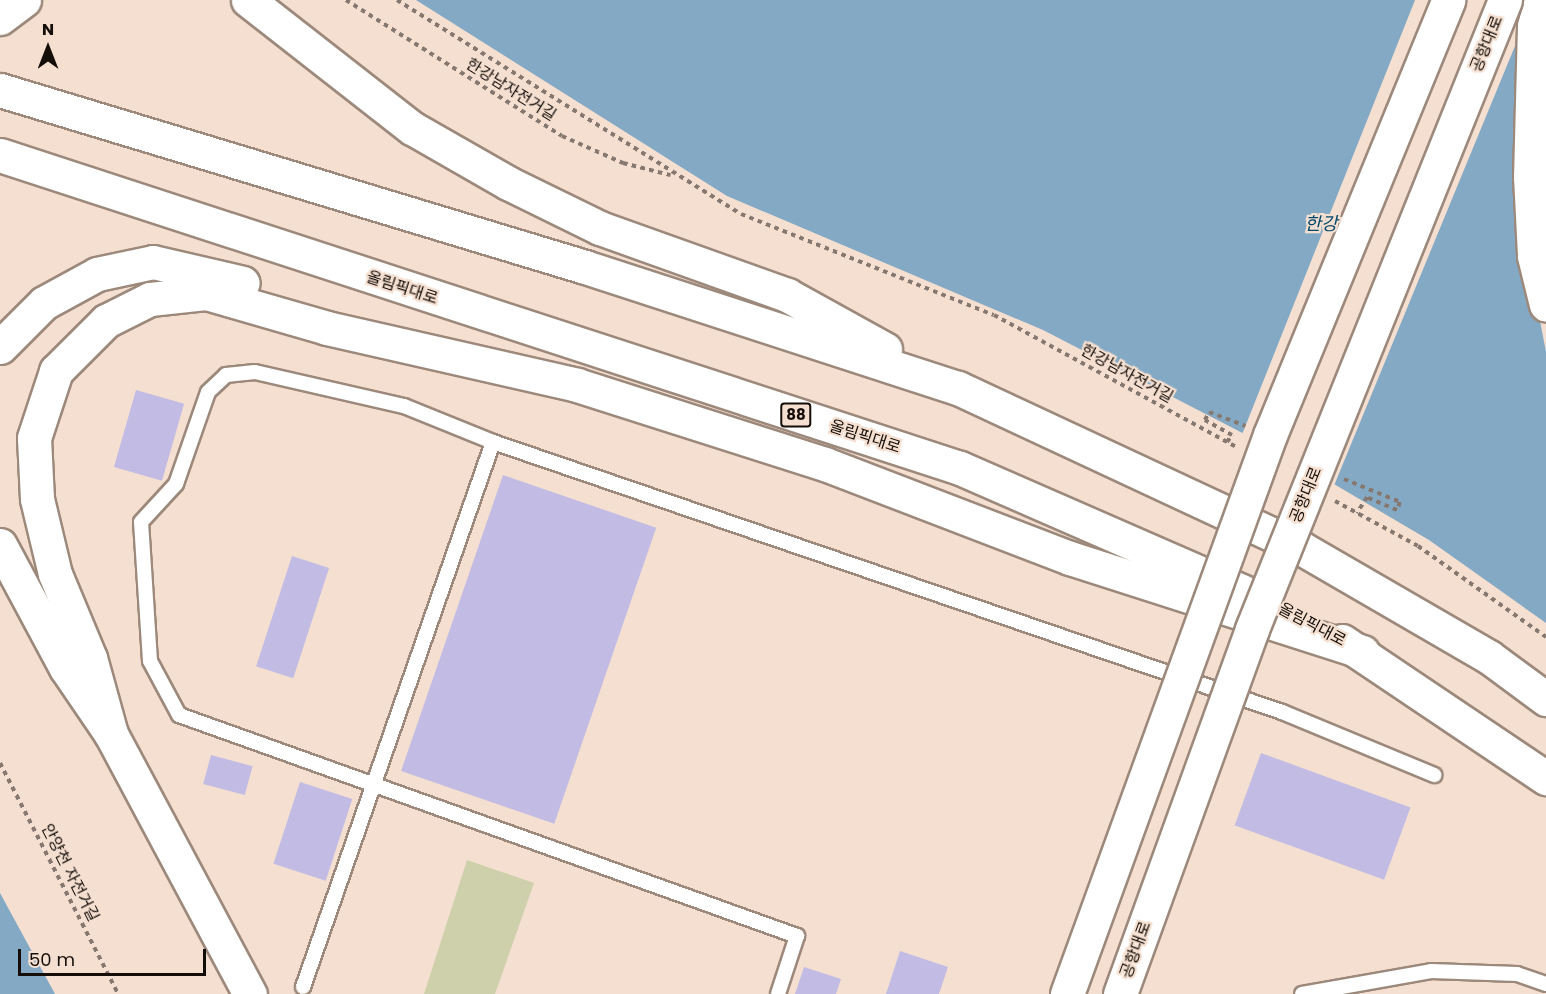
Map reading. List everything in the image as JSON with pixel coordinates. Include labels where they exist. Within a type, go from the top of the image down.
[{"type":"main road","points":[[0,18],[24,0]]},
{"type":"main road","points":[[248,0],[412,128],[508,183],[600,228],[787,295],[958,388],[1301,548],[1489,657],[1546,699]]},
{"type":"main road","points":[[1067,994],[1259,444],[1448,0]]},
{"type":"main road","name":"공항대로","points":[[1120,994],[1252,629],[1505,0]]},
{"type":"main road","points":[[1541,0],[1534,26],[1530,176],[1534,256],[1546,305]]},
{"type":"main road","points":[[0,90],[585,267],[958,388]]},
{"type":"main road","name":"올림픽대로","points":[[0,155],[960,468],[1271,604],[1362,652],[1546,778]]},
{"type":"main road","points":[[2,344],[52,298],[97,274],[153,262],[208,272],[825,464],[1070,558],[1362,652]]},
{"type":"main road","points":[[111,734],[90,658],[55,574],[37,499],[34,438],[56,371],[106,321],[150,299],[206,293],[327,328],[577,385]]},
{"type":"main road","points":[[0,544],[66,668],[111,734],[249,994]]},
{"type":"lane","points":[[778,994],[797,936],[372,780],[179,715],[150,661],[141,522],[177,484],[208,392],[226,375],[255,372],[404,406],[493,442],[1282,712],[1434,775]]},
{"type":"lane","points":[[303,987],[372,780],[493,442]]},
{"type":"lane","points":[[1302,994],[1431,971],[1516,974],[1546,984]]},
{"type":"path","name":"한강남자전거길","points":[[346,0],[562,136],[623,164],[674,176]]},
{"type":"path","name":"한강남자전거길","points":[[397,0],[674,176],[741,214],[994,315],[1227,442],[1259,444]]},
{"type":"path","points":[[1227,442],[1232,435],[1205,420],[1209,412],[1259,444]]},
{"type":"path","points":[[1317,468],[1400,502],[1397,510],[1367,497],[1358,513]]},
{"type":"path","points":[[1331,498],[1418,546],[1546,637]]},
{"type":"path","name":"안양천 자전거길","points":[[0,763],[118,994]]},
{"type":"green space","points":[[467,860],[534,883],[495,994],[424,994]]},
{"type":"water","name":"한강","points":[[416,0],[1546,0],[1546,623],[1429,540],[1283,454],[1043,330],[727,196]]},
{"type":"water","points":[[0,893],[55,994],[0,994]]},
{"type":"pier","points":[[1415,0],[1546,0],[1546,352],[1521,221],[1522,29],[1333,488],[1241,437]]},
{"type":"building","points":[[136,390],[184,404],[162,481],[114,467]]},
{"type":"building","points":[[503,475],[656,528],[554,824],[401,771]]},
{"type":"building","points":[[292,556],[329,568],[293,678],[256,666]]},
{"type":"building","points":[[1261,753],[1410,807],[1384,880],[1235,825]]},
{"type":"building","points":[[211,755],[253,766],[245,795],[203,784]]},
{"type":"building","points":[[300,782],[352,799],[326,881],[273,864]]},
{"type":"building","points":[[900,951],[948,967],[939,994],[886,994]]},
{"type":"building","points":[[804,967],[841,979],[836,994],[795,994]]}]
